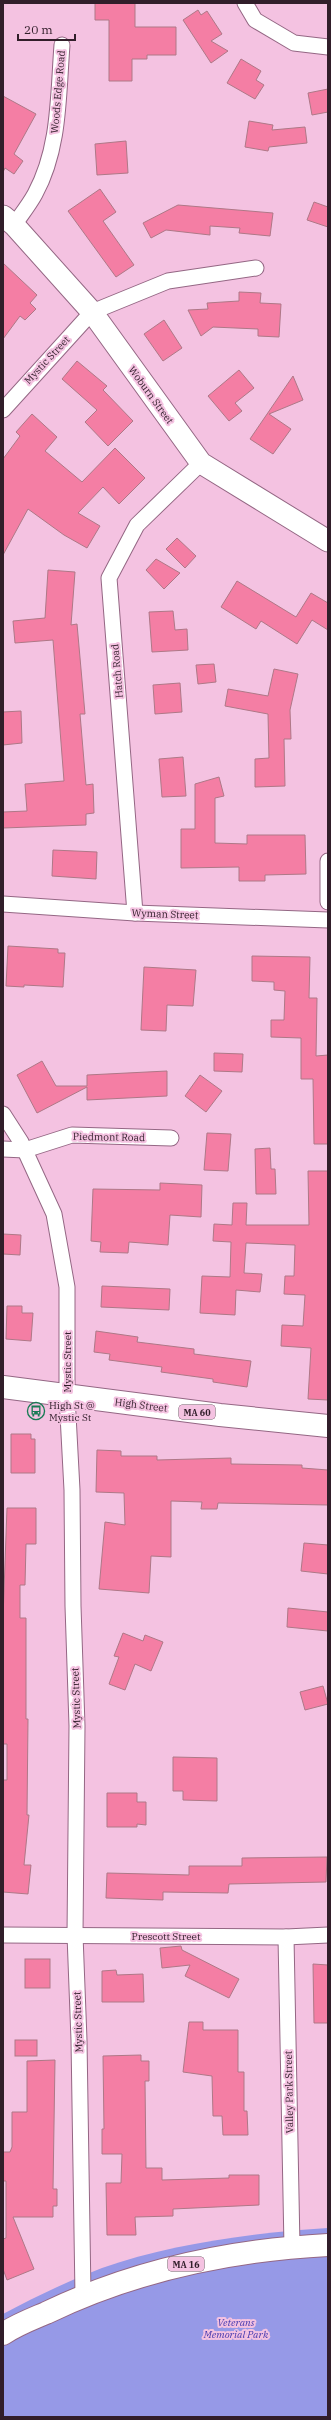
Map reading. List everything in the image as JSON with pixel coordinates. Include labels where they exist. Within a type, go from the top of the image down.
[{"type":"main road","name":"High Street","points":[[3,1387],[220,1415],[328,1426]]},
{"type":"main road","name":"MA 16","points":[[3,2334],[83,2295],[186,2264],[292,2247],[328,2245]]},
{"type":"street","points":[[245,3],[255,20],[294,43],[328,47]]},
{"type":"street","name":"Woods Edge Road","points":[[8,220],[34,195],[52,150],[58,117],[62,45]]},
{"type":"street","name":"Woburn Street","points":[[8,220],[92,312],[201,464],[328,542]]},
{"type":"street","points":[[92,312],[168,281],[256,268]]},
{"type":"street","name":"Mystic Street","points":[[3,410],[38,369],[92,312]]},
{"type":"street","name":"Hatch Road","points":[[135,913],[108,578],[137,525],[201,464]]},
{"type":"street","points":[[328,861],[328,902]]},
{"type":"street","name":"Wyman Street","points":[[3,904],[135,913],[328,920]]},
{"type":"street","name":"Mystic Street","points":[[3,1114],[25,1150],[54,1214],[67,1287],[67,1396],[72,1490],[73,1606],[77,1726],[75,1935],[80,2048],[83,2295]]},
{"type":"street","name":"Piedmont Road","points":[[25,1150],[72,1135],[171,1138]]},
{"type":"street","points":[[3,1149],[25,1150]]},
{"type":"street","name":"Prescott Street","points":[[3,1935],[286,1937],[328,1935]]},
{"type":"street","name":"Valley Park Street","points":[[286,1937],[292,2247]]},
{"type":"green space","name":"Veterans Memorial Park","points":[[328,2228],[328,2417],[3,2417],[3,2314],[27,2301],[89,2273],[156,2252],[214,2240]]},
{"type":"building","points":[[95,3],[135,3],[135,27],[176,27],[176,55],[147,55],[147,59],[132,59],[132,81],[109,81],[109,20],[95,20]]},
{"type":"building","points":[[198,10],[201,15],[207,11],[222,34],[211,41],[228,51],[211,63],[183,20]]},
{"type":"building","points":[[241,59],[261,71],[256,80],[264,85],[255,99],[227,83]]},
{"type":"building","points":[[328,89],[328,112],[312,115],[308,93]]},
{"type":"building","points":[[3,96],[36,114],[14,154],[23,161],[14,174],[5,168],[3,172]]},
{"type":"building","points":[[249,121],[273,125],[272,130],[305,127],[307,143],[269,147],[268,151],[245,147]]},
{"type":"building","points":[[126,141],[128,173],[97,175],[95,144]]},
{"type":"building","points":[[100,189],[116,212],[103,221],[134,265],[116,277],[68,211]]},
{"type":"building","points":[[314,202],[328,207],[328,227],[307,220]]},
{"type":"building","points":[[178,205],[273,213],[270,236],[239,233],[240,228],[210,226],[210,235],[166,230],[151,238],[143,223]]},
{"type":"building","points":[[3,263],[37,295],[30,303],[36,309],[25,320],[20,316],[3,339]]},
{"type":"building","points":[[239,292],[261,293],[260,303],[281,304],[279,337],[258,336],[258,329],[213,327],[201,336],[188,310],[208,309],[207,303],[239,301]]},
{"type":"building","points":[[164,320],[182,348],[163,361],[144,334]]},
{"type":"building","points":[[77,361],[107,386],[103,390],[133,421],[108,446],[85,422],[97,410],[62,379]]},
{"type":"building","points":[[239,370],[254,388],[235,403],[242,411],[229,421],[208,396]]},
{"type":"building","points":[[293,376],[303,400],[269,414],[291,429],[273,454],[250,439]]},
{"type":"building","points":[[32,414],[57,437],[45,451],[82,482],[115,448],[145,478],[119,504],[103,487],[78,513],[100,526],[87,548],[64,535],[28,509],[3,555],[3,459],[20,436],[16,432]]},
{"type":"building","points":[[177,538],[196,556],[185,568],[166,549]]},
{"type":"building","points":[[156,559],[180,573],[164,589],[146,570]]},
{"type":"building","points":[[48,570],[75,572],[71,625],[77,624],[85,714],[80,714],[86,785],[93,784],[94,813],[86,814],[86,825],[3,828],[3,812],[27,811],[25,784],[64,781],[53,640],[15,643],[13,621],[45,618]]},
{"type":"building","points":[[237,581],[296,617],[311,593],[328,603],[328,630],[312,620],[297,644],[261,621],[256,629],[221,607]]},
{"type":"building","points":[[173,611],[175,630],[187,629],[188,650],[152,652],[149,612]]},
{"type":"building","points":[[214,664],[216,682],[198,684],[196,665]]},
{"type":"building","points":[[274,669],[298,674],[290,710],[291,739],[284,739],[285,786],[255,787],[255,759],[269,758],[268,714],[225,706],[228,689],[268,696]]},
{"type":"building","points":[[180,683],[182,712],[155,714],[153,685]]},
{"type":"building","points":[[21,711],[22,743],[3,745],[3,712]]},
{"type":"building","points":[[183,757],[186,796],[162,797],[159,759]]},
{"type":"building","points":[[219,777],[224,796],[215,798],[215,843],[247,844],[247,835],[305,835],[306,874],[265,875],[265,881],[239,881],[239,867],[181,868],[181,829],[195,829],[195,784]]},
{"type":"building","points":[[53,850],[97,852],[96,879],[52,876]]},
{"type":"building","points":[[8,946],[58,949],[58,953],[65,953],[63,987],[24,985],[24,987],[6,986]]},
{"type":"building","points":[[252,956],[310,957],[309,998],[317,998],[316,1056],[328,1055],[328,1144],[314,1144],[313,1079],[301,1079],[301,1038],[271,1037],[271,1020],[284,1020],[285,991],[274,990],[274,982],[252,981]]},
{"type":"building","points":[[144,967],[196,970],[193,1006],[167,1005],[166,1031],[141,1030]]},
{"type":"building","points":[[214,1053],[243,1054],[242,1072],[214,1071]]},
{"type":"building","points":[[42,1061],[56,1086],[87,1086],[87,1075],[167,1071],[167,1096],[87,1100],[87,1087],[37,1113],[17,1075]]},
{"type":"building","points":[[200,1075],[222,1091],[206,1112],[185,1096]]},
{"type":"building","points":[[207,1133],[231,1134],[228,1171],[204,1170]]},
{"type":"building","points":[[270,1148],[271,1169],[275,1169],[276,1194],[256,1194],[255,1149]]},
{"type":"building","points":[[308,1171],[328,1171],[328,1400],[308,1399],[311,1348],[281,1346],[282,1325],[303,1326],[305,1295],[284,1294],[285,1276],[294,1276],[295,1245],[246,1243],[244,1273],[262,1274],[260,1292],[236,1290],[235,1315],[200,1313],[202,1276],[230,1277],[231,1242],[213,1241],[214,1224],[232,1225],[233,1203],[247,1203],[246,1225],[309,1225]]},
{"type":"building","points":[[160,1183],[202,1185],[201,1217],[170,1215],[168,1245],[129,1242],[128,1253],[100,1252],[101,1242],[91,1241],[93,1189],[160,1190]]},
{"type":"building","points":[[3,1234],[21,1235],[20,1255],[3,1254]]},
{"type":"building","points":[[102,1286],[170,1289],[169,1310],[101,1307]]},
{"type":"building","points":[[7,1306],[22,1306],[22,1313],[33,1313],[31,1341],[6,1339]]},
{"type":"building","points":[[96,1331],[138,1337],[137,1342],[194,1349],[194,1354],[251,1361],[247,1387],[213,1382],[213,1379],[161,1372],[162,1367],[109,1360],[110,1354],[94,1352]]},
{"type":"building","points":[[11,1434],[31,1434],[31,1439],[35,1439],[35,1473],[11,1473]]},
{"type":"building","points":[[97,1450],[121,1451],[121,1456],[157,1456],[157,1460],[231,1458],[231,1464],[302,1465],[302,1468],[328,1470],[328,1505],[218,1503],[217,1509],[201,1509],[202,1502],[171,1501],[171,1557],[151,1556],[149,1593],[99,1589],[105,1522],[125,1525],[124,1493],[96,1492]]},
{"type":"building","points":[[7,1508],[36,1508],[36,1544],[26,1544],[25,1585],[20,1585],[20,1618],[26,1618],[26,1719],[28,1719],[27,1815],[29,1815],[24,1865],[31,1865],[28,1894],[3,1892],[3,1780],[7,1780],[7,1744],[3,1744],[3,1618]]},
{"type":"building","points":[[304,1543],[328,1545],[328,1574],[301,1571]]},
{"type":"building","points":[[288,1608],[328,1612],[328,1631],[287,1627]]},
{"type":"building","points":[[123,1633],[143,1641],[145,1635],[163,1642],[151,1671],[135,1664],[125,1690],[109,1684],[119,1657],[114,1656]]},
{"type":"building","points":[[323,1686],[328,1704],[305,1710],[300,1692]]},
{"type":"building","points":[[173,1757],[217,1758],[217,1801],[183,1800],[183,1791],[173,1791]]},
{"type":"building","points":[[107,1793],[137,1793],[137,1802],[146,1802],[146,1825],[137,1824],[137,1827],[107,1827]]},
{"type":"building","points":[[327,1857],[326,1882],[229,1884],[228,1893],[163,1892],[163,1900],[106,1898],[107,1873],[189,1875],[189,1866],[242,1866],[242,1858]]},
{"type":"building","points":[[181,1946],[182,1950],[239,1979],[229,1998],[185,1976],[190,1965],[162,1968],[160,1948]]},
{"type":"building","points":[[25,1959],[50,1959],[50,1988],[25,1988]]},
{"type":"building","points":[[313,1964],[328,1965],[328,2023],[314,2023]]},
{"type":"building","points":[[116,1970],[117,1975],[143,1974],[144,2002],[102,2002],[102,1971]]},
{"type":"building","points":[[189,2022],[203,2022],[203,2030],[238,2030],[238,2072],[244,2072],[244,2111],[247,2111],[248,2135],[223,2135],[222,2116],[213,2116],[212,2076],[183,2072]]},
{"type":"building","points":[[15,2040],[37,2040],[37,2056],[15,2056]]},
{"type":"building","points":[[141,2055],[141,2061],[149,2061],[149,2081],[145,2081],[146,2168],[162,2168],[162,2180],[229,2178],[229,2175],[259,2175],[259,2205],[173,2209],[173,2216],[135,2217],[136,2235],[107,2235],[106,2183],[121,2183],[122,2154],[102,2154],[102,2129],[104,2129],[103,2056]]},
{"type":"building","points":[[55,2060],[53,2189],[57,2189],[57,2206],[53,2206],[53,2217],[13,2217],[34,2269],[7,2280],[3,2269],[3,2239],[6,2238],[6,2181],[3,2181],[3,2152],[10,2152],[12,2147],[12,2112],[27,2112],[27,2061]]},
{"type":"place","name":"High St @ Mystic St","points":[[36,1411]]}]
